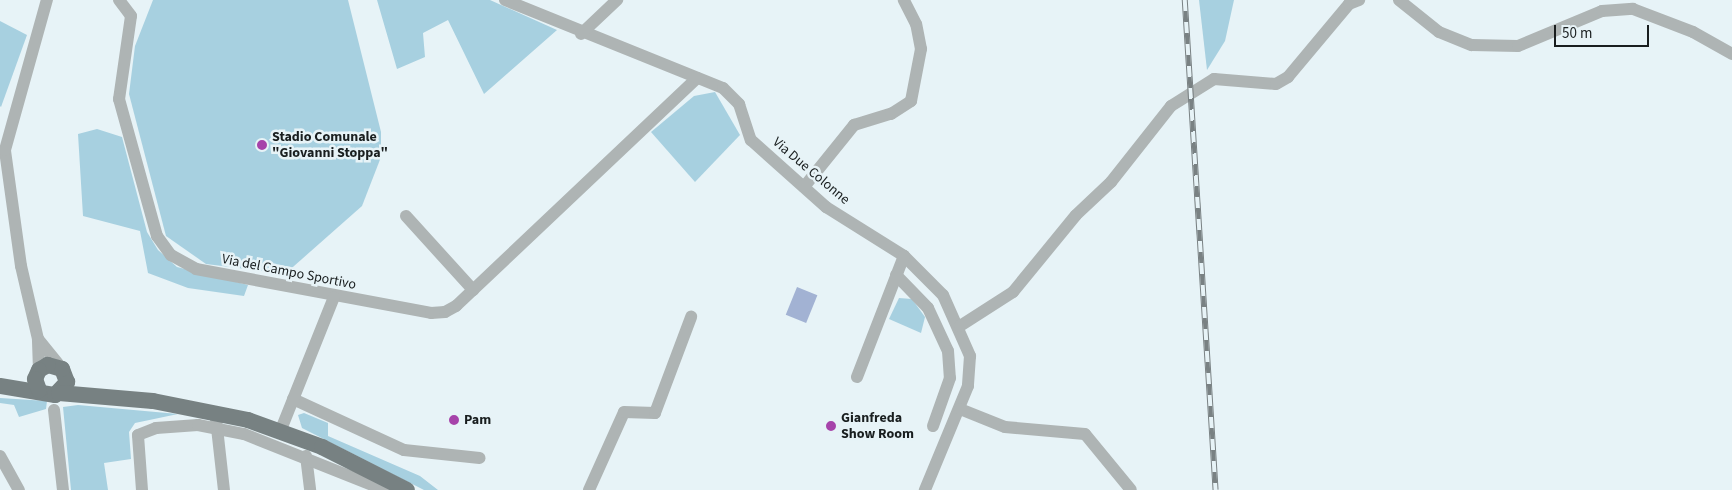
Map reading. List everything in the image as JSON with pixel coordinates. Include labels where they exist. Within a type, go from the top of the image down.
[{"type":"main road","points":[[0,386],[38,378],[48,365],[63,371],[102,396]]},
{"type":"main road","points":[[59,394],[65,387],[63,371]]},
{"type":"main road","points":[[0,378],[38,378]]},
{"type":"main road","points":[[38,378],[51,396],[59,394],[102,396],[280,432],[365,466],[407,490]]},
{"type":"street","points":[[38,378],[38,339],[17,247],[5,150],[47,0]]},
{"type":"street","name":"Via del Campo Sportivo","points":[[119,0],[131,16],[119,99],[157,236],[171,255],[196,269],[334,297],[445,312],[473,290],[697,78]]},
{"type":"street","name":"Via Due Colonne","points":[[505,0],[581,34],[723,88],[739,104],[751,140],[826,207],[904,256],[942,295],[960,326],[970,356],[960,409],[925,490]]},
{"type":"street","points":[[581,34],[617,0]]},
{"type":"street","points":[[804,187],[854,125],[891,114],[911,101],[921,49],[916,24],[904,0]]},
{"type":"street","points":[[960,326],[1013,292],[1076,215],[1111,182],[1171,106],[1214,79],[1276,84],[1288,77],[1349,4],[1358,0]]},
{"type":"street","points":[[1399,0],[1440,32],[1472,45],[1518,46],[1602,11],[1633,9],[1694,32],[1732,54]]},
{"type":"street","points":[[406,216],[473,290]]},
{"type":"street","points":[[857,377],[904,256]]},
{"type":"street","points":[[896,275],[928,308],[948,351],[950,378],[933,426]]},
{"type":"street","points":[[280,432],[334,297]]},
{"type":"street","points":[[589,490],[624,412],[655,413],[691,317]]},
{"type":"street","points":[[38,339],[63,371]]},
{"type":"street","points":[[293,399],[404,450],[480,458]]},
{"type":"street","points":[[960,409],[1005,427],[1085,434],[1131,490]]},
{"type":"street","points":[[54,410],[63,490]]},
{"type":"street","points":[[216,420],[224,490]]},
{"type":"street","points":[[142,490],[138,435],[156,428],[216,420],[385,490]]},
{"type":"street","points":[[0,456],[19,490]]},
{"type":"street","points":[[306,456],[310,490]]},
{"type":"shaded area","name":"Stadio Comunale \"Giovanni Stoppa\"","points":[[153,0],[348,0],[381,132],[381,157],[362,206],[285,274],[206,264],[166,236],[129,94],[135,46]]},
{"type":"shaded area","points":[[377,0],[490,0],[557,30],[484,94],[448,20],[423,33],[425,57],[397,69]]},
{"type":"shaded area","points":[[1199,0],[1234,0],[1225,41],[1207,70]]},
{"type":"shaded area","points":[[0,21],[27,35],[1,107],[0,106]]},
{"type":"shaded area","points":[[715,92],[740,135],[695,182],[651,132],[694,96]]},
{"type":"shaded area","points":[[97,129],[122,137],[147,232],[158,250],[177,267],[248,285],[244,296],[188,288],[148,273],[140,231],[83,216],[78,134]]},
{"type":"shaded area","points":[[797,287],[817,295],[806,323],[786,315]]},
{"type":"shaded area","points":[[899,298],[912,299],[925,317],[921,333],[889,319]]},
{"type":"shaded area","points":[[0,398],[47,401],[46,409],[19,417],[14,405],[0,403]]},
{"type":"shaded area","points":[[78,405],[178,414],[135,423],[129,432],[131,459],[104,463],[108,490],[71,490],[63,407]]},
{"type":"shaded area","points":[[304,413],[328,423],[328,436],[420,476],[438,490],[424,490],[302,428],[298,415]]},
{"type":"railway","points":[[1185,0],[1216,490]]},
{"type":"place","name":"Stadio Comunale \"Giovanni Stoppa\"","points":[[262,145]]},
{"type":"place","name":"Pam","points":[[454,420]]},
{"type":"place","name":"Gianfreda Show Room","points":[[831,426]]}]
